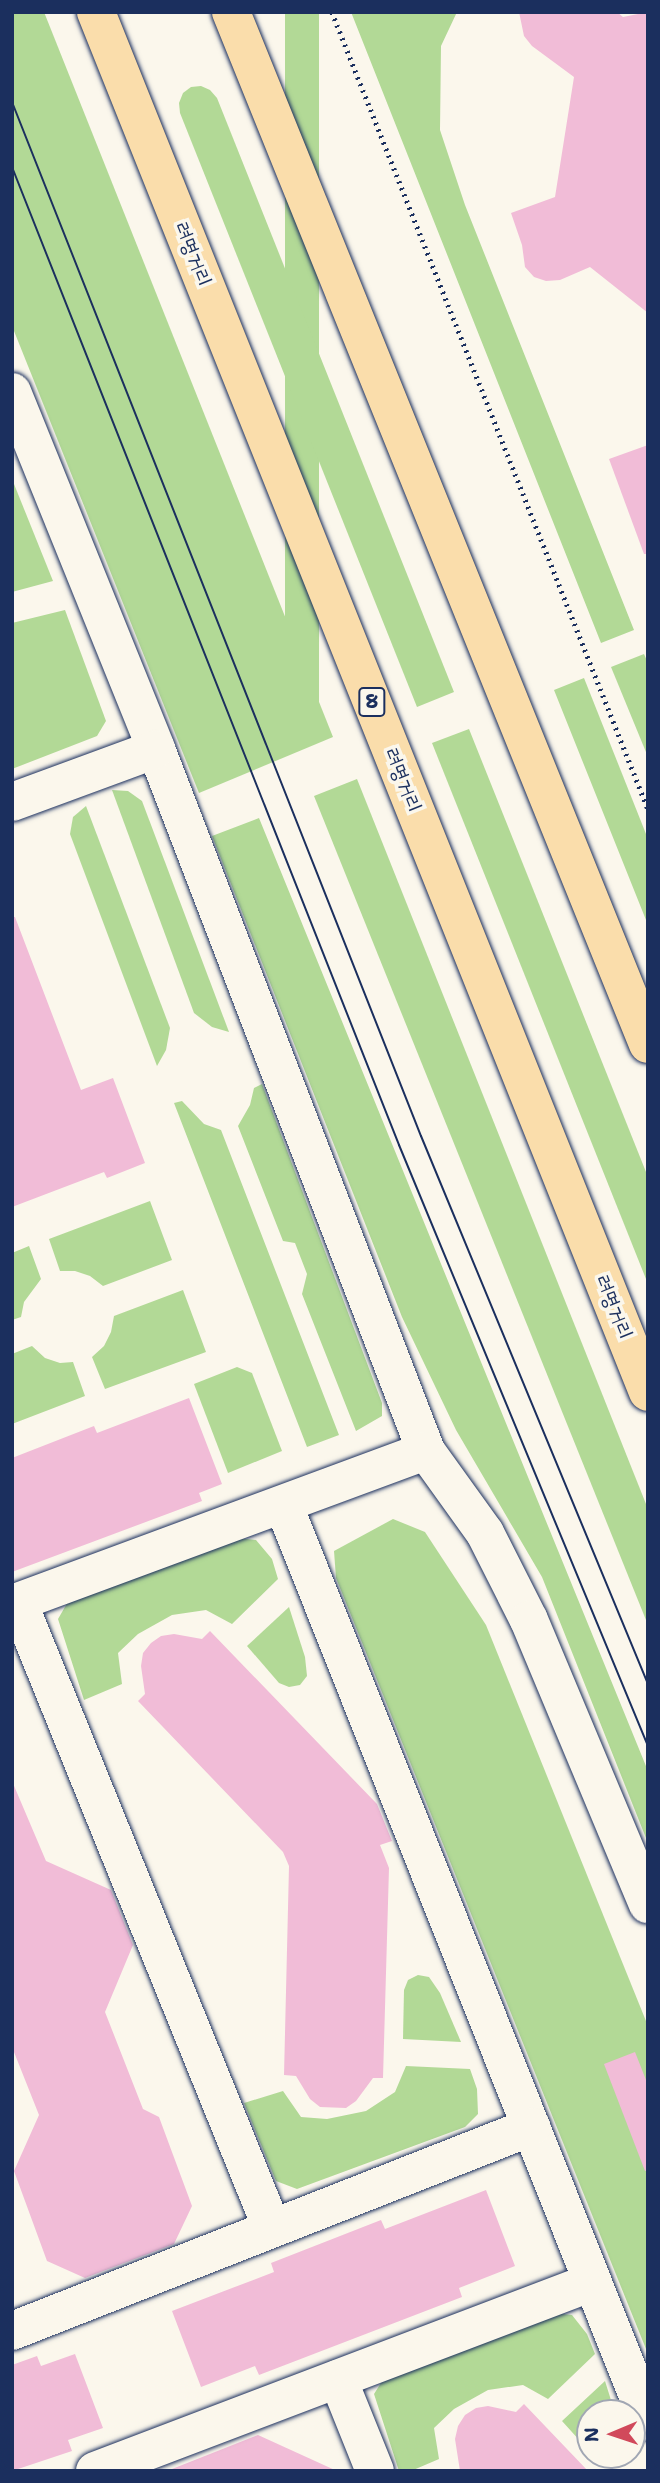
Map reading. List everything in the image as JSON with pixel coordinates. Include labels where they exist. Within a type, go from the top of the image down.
[{"type":"highway","name":"려명거리","points":[[96,12],[648,1392]]},
{"type":"highway","points":[[231,12],[648,1044]]},
{"type":"street","points":[[12,391],[156,749],[426,1451],[485,1533],[529,1620],[648,1904]]},
{"type":"street","points":[[12,802],[156,749]]},
{"type":"street","points":[[271,2226],[15,1603],[284,1506],[426,1451]]},
{"type":"street","points":[[284,1506],[648,2421]]},
{"type":"street","points":[[12,2331],[271,2226],[531,2127]]},
{"type":"street","points":[[95,2471],[592,2282]]},
{"type":"street","points":[[338,2379],[375,2471]]},
{"type":"path","points":[[332,12],[648,809]]},
{"type":"green space","points":[[12,12],[44,12],[333,737],[199,793],[12,326]]},
{"type":"green space","points":[[285,12],[319,12],[319,714],[285,714]]},
{"type":"green space","points":[[351,12],[457,12],[441,46],[440,130],[465,205],[634,630],[601,643]]},
{"type":"green space","points":[[201,86],[210,90],[217,98],[454,692],[417,707],[180,113],[179,103],[183,93],[191,87]]},
{"type":"green space","points":[[12,479],[53,581],[12,592]]},
{"type":"green space","points":[[65,610],[106,721],[97,736],[12,769],[12,623]]},
{"type":"green space","points":[[644,654],[648,663],[648,757],[611,667]]},
{"type":"green space","points":[[584,678],[648,839],[648,925],[554,690]]},
{"type":"green space","points":[[469,729],[648,1177],[648,1284],[432,743]]},
{"type":"green space","points":[[357,779],[648,1509],[648,1625],[314,796]]},
{"type":"green space","points":[[112,790],[128,791],[142,801],[229,1032],[212,1027],[194,1013]]},
{"type":"green space","points":[[86,806],[170,1028],[166,1050],[157,1066],[70,834],[73,817]]},
{"type":"green space","points":[[259,818],[648,1771],[648,1843],[542,1577],[456,1430],[402,1317],[212,836]]},
{"type":"green space","points":[[262,1084],[382,1403],[382,1416],[356,1431],[302,1294],[307,1274],[295,1243],[283,1241],[238,1126],[250,1105],[254,1088]]},
{"type":"green space","points":[[182,1101],[204,1124],[221,1130],[339,1435],[307,1447],[174,1103]]},
{"type":"green space","points":[[150,1201],[172,1260],[103,1286],[90,1276],[75,1271],[60,1271],[49,1239]]},
{"type":"green space","points":[[29,1246],[41,1279],[24,1302],[21,1317],[12,1320],[12,1253]]},
{"type":"green space","points":[[183,1290],[206,1352],[105,1389],[92,1357],[104,1346],[111,1332],[114,1316]]},
{"type":"green space","points":[[32,1346],[45,1358],[60,1363],[73,1362],[85,1396],[12,1424],[12,1354]]},
{"type":"green space","points":[[237,1367],[252,1373],[282,1451],[228,1473],[194,1384]]},
{"type":"green space","points":[[393,1519],[425,1532],[486,1625],[648,2026],[648,2354],[336,1578],[334,1551]]},
{"type":"green space","points":[[237,1538],[256,1540],[272,1559],[278,1579],[232,1624],[206,1610],[172,1615],[138,1634],[118,1653],[122,1684],[84,1700],[58,1619],[69,1600]]},
{"type":"green space","points":[[289,1607],[305,1657],[307,1676],[300,1685],[289,1687],[279,1683],[247,1646]]},
{"type":"green space","points":[[418,1975],[429,1977],[440,1993],[461,2042],[403,2039],[404,1990],[408,1980]]},
{"type":"green space","points":[[406,2066],[470,2069],[477,2089],[478,2114],[465,2127],[297,2189],[276,2181],[244,2103],[283,2091],[301,2117],[327,2119],[366,2111],[395,2092]]},
{"type":"green space","points":[[554,2313],[572,2315],[587,2334],[595,2354],[548,2399],[523,2385],[488,2390],[454,2409],[434,2428],[439,2459],[411,2471],[399,2471],[374,2394],[386,2375]]},
{"type":"green space","points":[[605,2381],[611,2399],[586,2399]]},
{"type":"green space","points":[[576,2408],[576,2436],[562,2421]]},
{"type":"building","points":[[519,12],[617,12],[623,17],[648,12],[648,313],[590,267],[560,280],[546,281],[534,277],[525,267],[522,245],[511,213],[555,197],[574,77],[532,46],[524,36]]},
{"type":"building","points":[[648,445],[648,554],[644,554],[609,459]]},
{"type":"building","points":[[12,917],[15,917],[81,1090],[113,1078],[145,1163],[107,1178],[104,1172],[12,1207]]},
{"type":"building","points":[[189,1398],[222,1484],[199,1493],[202,1501],[12,1572],[12,1458],[94,1426],[97,1433]]},
{"type":"building","points":[[210,1631],[377,1804],[392,1841],[380,1845],[389,1868],[383,2078],[373,2078],[356,2101],[346,2108],[320,2107],[310,2099],[296,2076],[284,2075],[289,1866],[283,1852],[138,1701],[145,1694],[141,1666],[143,1653],[151,1643],[161,1636],[174,1634],[202,1639]]},
{"type":"building","points":[[12,1781],[46,1861],[111,1890],[133,1945],[105,2012],[143,2109],[159,2117],[192,2206],[174,2244],[85,2278],[47,2261],[14,2171],[39,2115],[12,2047]]},
{"type":"building","points":[[635,2052],[648,2085],[648,2170],[645,2171],[604,2064]]},
{"type":"building","points":[[486,2190],[515,2266],[459,2288],[462,2297],[259,2375],[255,2366],[201,2387],[172,2311],[274,2272],[271,2263],[381,2220],[385,2229]]},
{"type":"building","points":[[75,2354],[103,2428],[68,2440],[72,2451],[12,2471],[12,2365],[37,2356],[41,2366]]},
{"type":"building","points":[[524,2404],[576,2458],[576,2469],[588,2471],[460,2471],[455,2439],[458,2426],[465,2415],[476,2408],[488,2406],[516,2412]]},
{"type":"building","points":[[258,2435],[337,2471],[172,2471],[172,2469]]},
{"type":"tram line","points":[[12,102],[421,1136],[648,1684]]},
{"type":"tram line","points":[[12,167],[399,1145],[648,1746]]}]
